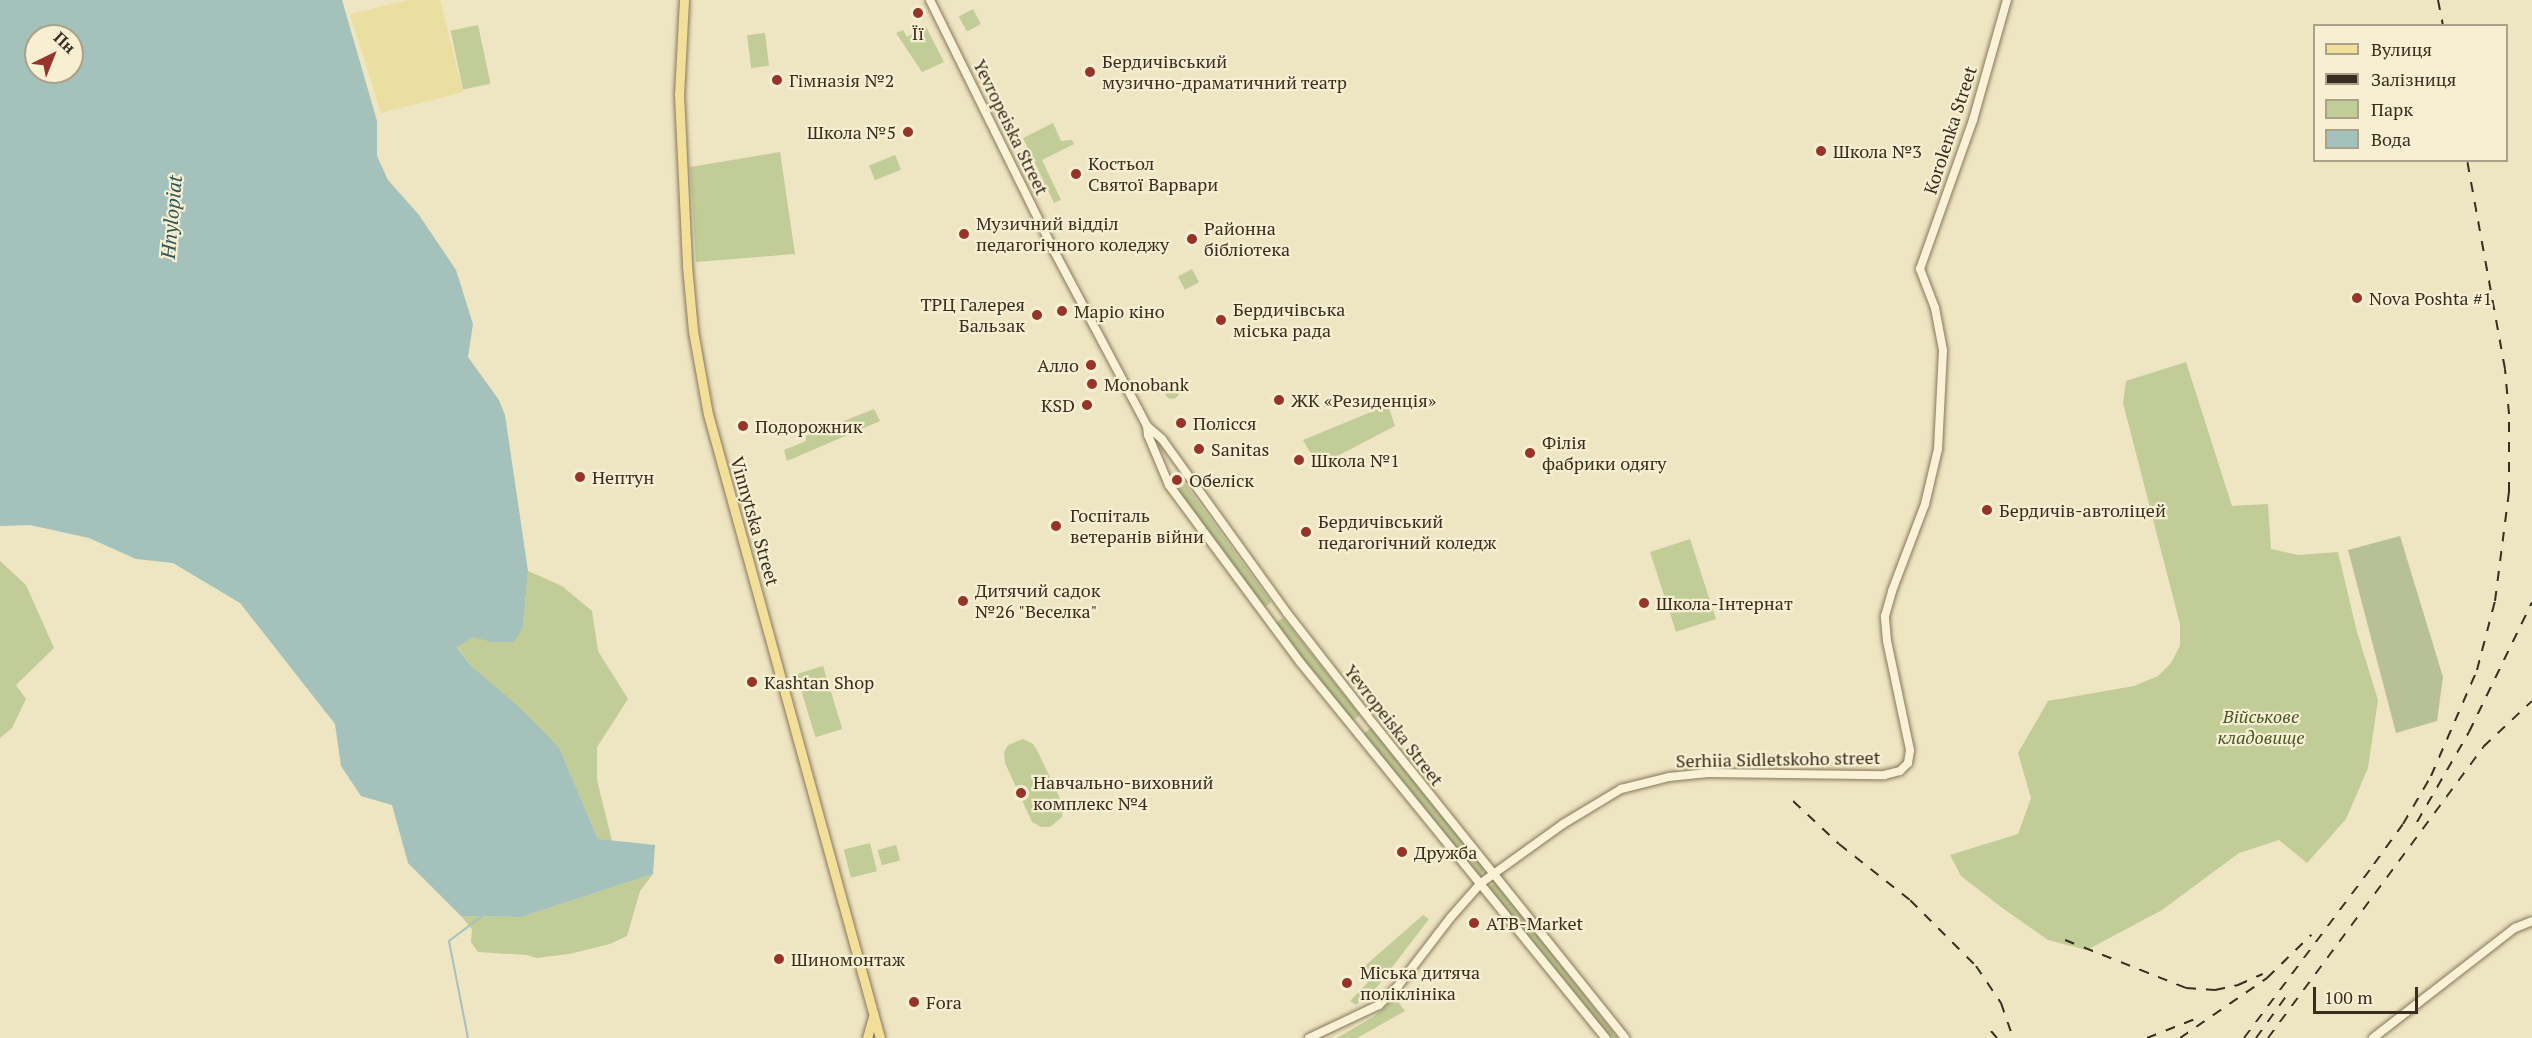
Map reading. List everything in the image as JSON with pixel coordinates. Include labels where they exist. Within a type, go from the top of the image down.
[{"type":"main road","name":"Vinnytska Street","points":[[684,0],[679,94],[681,161],[687,266],[697,356],[716,445],[880,1038]]},
{"type":"main road","name":"Korolenka Street","points":[[1910,750],[1887,641],[1886,616],[1892,591],[1925,504],[1938,449],[1943,350],[1935,308],[1920,268],[1973,120],[2007,0]]},
{"type":"main road","name":"Serhiia Sidletskoho street","points":[[1309,1038],[1379,1005],[1398,986],[1451,916],[1481,883],[1592,805],[1621,789],[1645,782],[1708,773],[1884,775],[1904,768],[1909,760],[1910,750]]},
{"type":"main road","points":[[2373,1038],[2515,928],[2532,921]]},
{"type":"main road","points":[[867,1038],[873,1015]]},
{"type":"street","name":"Yevropeiska Street","points":[[930,0],[1053,249],[1147,426],[1162,439],[1287,613],[1372,722],[1625,1038]]},
{"type":"street","name":"Yevropeiska Street","points":[[1147,426],[1148,435],[1169,484],[1246,592],[1353,728],[1606,1038]]},
{"type":"green space","points":[[973,9],[981,24],[967,32],[959,17]]},
{"type":"green space","points":[[478,25],[490,84],[463,90],[451,31]]},
{"type":"green space","points":[[926,27],[944,62],[922,72],[896,33],[903,30],[907,37]]},
{"type":"green space","points":[[765,33],[769,66],[751,68],[747,35]]},
{"type":"green space","points":[[1053,123],[1061,141],[1072,140],[1074,144],[1042,160],[1061,200],[1054,203],[1023,138]]},
{"type":"green space","points":[[780,152],[795,254],[696,262],[690,167]]},
{"type":"green space","points":[[895,155],[901,170],[875,180],[869,165]]},
{"type":"green space","points":[[1192,269],[1199,282],[1185,290],[1178,277]]},
{"type":"green space","name":"Військове кладовище","points":[[2186,362],[2232,506],[2268,504],[2271,549],[2298,555],[2338,552],[2357,632],[2378,700],[2368,768],[2346,819],[2307,863],[2279,840],[2239,853],[2162,910],[2087,950],[2048,940],[1961,876],[1950,855],[2018,834],[2031,798],[2018,753],[2048,701],[2134,686],[2158,676],[2171,663],[2180,646],[2180,624],[2123,403],[2126,381]]},
{"type":"green space","points":[[1172,385],[1177,387],[1179,392],[1177,397],[1172,399],[1167,397],[1165,392],[1167,387]]},
{"type":"green space","points":[[1388,405],[1395,426],[1318,466],[1303,440]]},
{"type":"green space","points":[[874,409],[880,421],[787,461],[784,450],[806,441],[806,436]]},
{"type":"green space","points":[[1183,481],[1271,602],[1263,608],[1175,487]]},
{"type":"green space","points":[[2400,536],[2443,677],[2437,721],[2396,733],[2348,550]]},
{"type":"green space","points":[[1690,539],[1716,619],[1676,632],[1650,552]]},
{"type":"green space","points":[[0,561],[26,585],[54,648],[16,685],[26,699],[12,728],[0,738]]},
{"type":"green space","points":[[528,571],[562,586],[592,611],[598,651],[628,699],[597,747],[597,780],[612,841],[598,839],[559,747],[471,666],[457,646],[474,637],[523,627]]},
{"type":"green space","points":[[1283,618],[1360,715],[1351,722],[1275,623]]},
{"type":"green space","points":[[823,666],[842,729],[816,737],[796,674]]},
{"type":"green space","points":[[1371,728],[1485,869],[1478,876],[1362,735]]},
{"type":"green space","points":[[1023,739],[1033,744],[1037,750],[1063,805],[1062,817],[1050,827],[1041,827],[1032,822],[1005,763],[1004,752],[1008,745]]},
{"type":"green space","points":[[870,843],[877,871],[851,878],[844,850]]},
{"type":"green space","points":[[896,845],[900,860],[882,865],[878,850]]},
{"type":"green space","points":[[653,874],[640,891],[627,936],[610,944],[569,954],[536,958],[527,955],[478,952],[471,942],[472,929],[461,916],[521,917]]},
{"type":"green space","points":[[1496,882],[1618,1038],[1606,1038],[1489,888]]},
{"type":"green space","points":[[1423,915],[1429,919],[1377,987],[1356,1005],[1350,1001],[1368,982],[1359,971]]},
{"type":"green space","points":[[1395,998],[1405,1011],[1357,1038],[1337,1038],[1373,1017]]},
{"type":"sand","points":[[409,0],[440,0],[463,92],[381,113],[350,14]]},
{"type":"water","name":"Hnylopiat","points":[[0,0],[342,0],[377,121],[377,156],[388,180],[419,215],[456,270],[473,324],[468,357],[499,400],[505,415],[528,571],[523,627],[514,642],[491,642],[474,637],[457,647],[471,666],[517,705],[559,747],[598,839],[655,845],[653,874],[521,917],[461,916],[408,863],[392,805],[361,796],[341,766],[335,724],[240,603],[173,563],[136,559],[89,538],[30,525],[0,526]]},
{"type":"waterway","points":[[468,1038],[449,941],[482,916]]},
{"type":"railway","points":[[2438,0],[2443,24]]},
{"type":"railway","points":[[2244,1038],[2403,824],[2431,776],[2477,670],[2495,601],[2509,492],[2509,414],[2505,369],[2467,162]]},
{"type":"railway","points":[[2417,822],[2469,732],[2532,602]]},
{"type":"railway","points":[[2268,1038],[2483,747],[2532,701]]},
{"type":"railway","points":[[1793,801],[1839,844],[1910,900],[1976,966],[2001,1003],[2013,1038]]},
{"type":"railway","points":[[2180,1038],[2267,978],[2311,935]]},
{"type":"railway","points":[[2065,940],[2186,988],[2215,990],[2238,985],[2263,974]]},
{"type":"railway","points":[[2256,1038],[2287,995]]},
{"type":"railway","points":[[2147,1038],[2200,1017]]},
{"type":"railway","points":[[1991,1031],[1997,1038]]},
{"type":"place","name":"Її","points":[[918,13]]},
{"type":"place","name":"Бердичівський музично-драматичний театр","points":[[1090,72]]},
{"type":"place","name":"Гімназія №2","points":[[777,80]]},
{"type":"place","name":"Школа №5","points":[[908,132]]},
{"type":"place","name":"Школа №3","points":[[1821,151]]},
{"type":"place","name":"Костьол Святої Варвари","points":[[1076,174]]},
{"type":"place","name":"Музичний відділ педагогічного коледжу","points":[[964,234]]},
{"type":"place","name":"Районна бібліотека","points":[[1192,239]]},
{"type":"place","name":"Nova Poshta #1","points":[[2357,298]]},
{"type":"place","name":"Маріо кіно","points":[[1062,311]]},
{"type":"place","name":"ТРЦ Галерея Бальзак","points":[[1037,315]]},
{"type":"place","name":"Бердичівська міська рада","points":[[1221,320]]},
{"type":"place","name":"Алло","points":[[1091,365]]},
{"type":"place","name":"Monobank","points":[[1092,384]]},
{"type":"place","name":"ЖК «Резиденція»","points":[[1279,400]]},
{"type":"place","name":"KSD","points":[[1087,405]]},
{"type":"place","name":"Полісся","points":[[1181,423]]},
{"type":"place","name":"Подорожник","points":[[743,426]]},
{"type":"place","name":"Sanitas","points":[[1199,449]]},
{"type":"place","name":"Філія фабрики одягу","points":[[1530,453]]},
{"type":"place","name":"Школа №1","points":[[1299,460]]},
{"type":"place","name":"Нептун","points":[[580,477]]},
{"type":"place","name":"Обеліск","points":[[1177,480]]},
{"type":"place","name":"Бердичів-автоліцей","points":[[1987,510]]},
{"type":"place","name":"Госпіталь ветеранів війни","points":[[1056,526]]},
{"type":"place","name":"Бердичівський педагогічний коледж","points":[[1306,532]]},
{"type":"place","name":"Дитячий садок №26 \"Веселка\"","points":[[963,601]]},
{"type":"place","name":"Школа-Інтернат","points":[[1644,603]]},
{"type":"place","name":"Kashtan Shop","points":[[752,682]]},
{"type":"place","name":"Навчально-виховний комплекс №4","points":[[1021,793]]},
{"type":"place","name":"Дружба","points":[[1402,852]]},
{"type":"place","name":"ATB-Market","points":[[1474,923]]},
{"type":"place","name":"Шиномонтаж","points":[[779,959]]},
{"type":"place","name":"Міська дитяча поліклініка","points":[[1347,983]]},
{"type":"place","name":"Fora","points":[[914,1002]]}]
